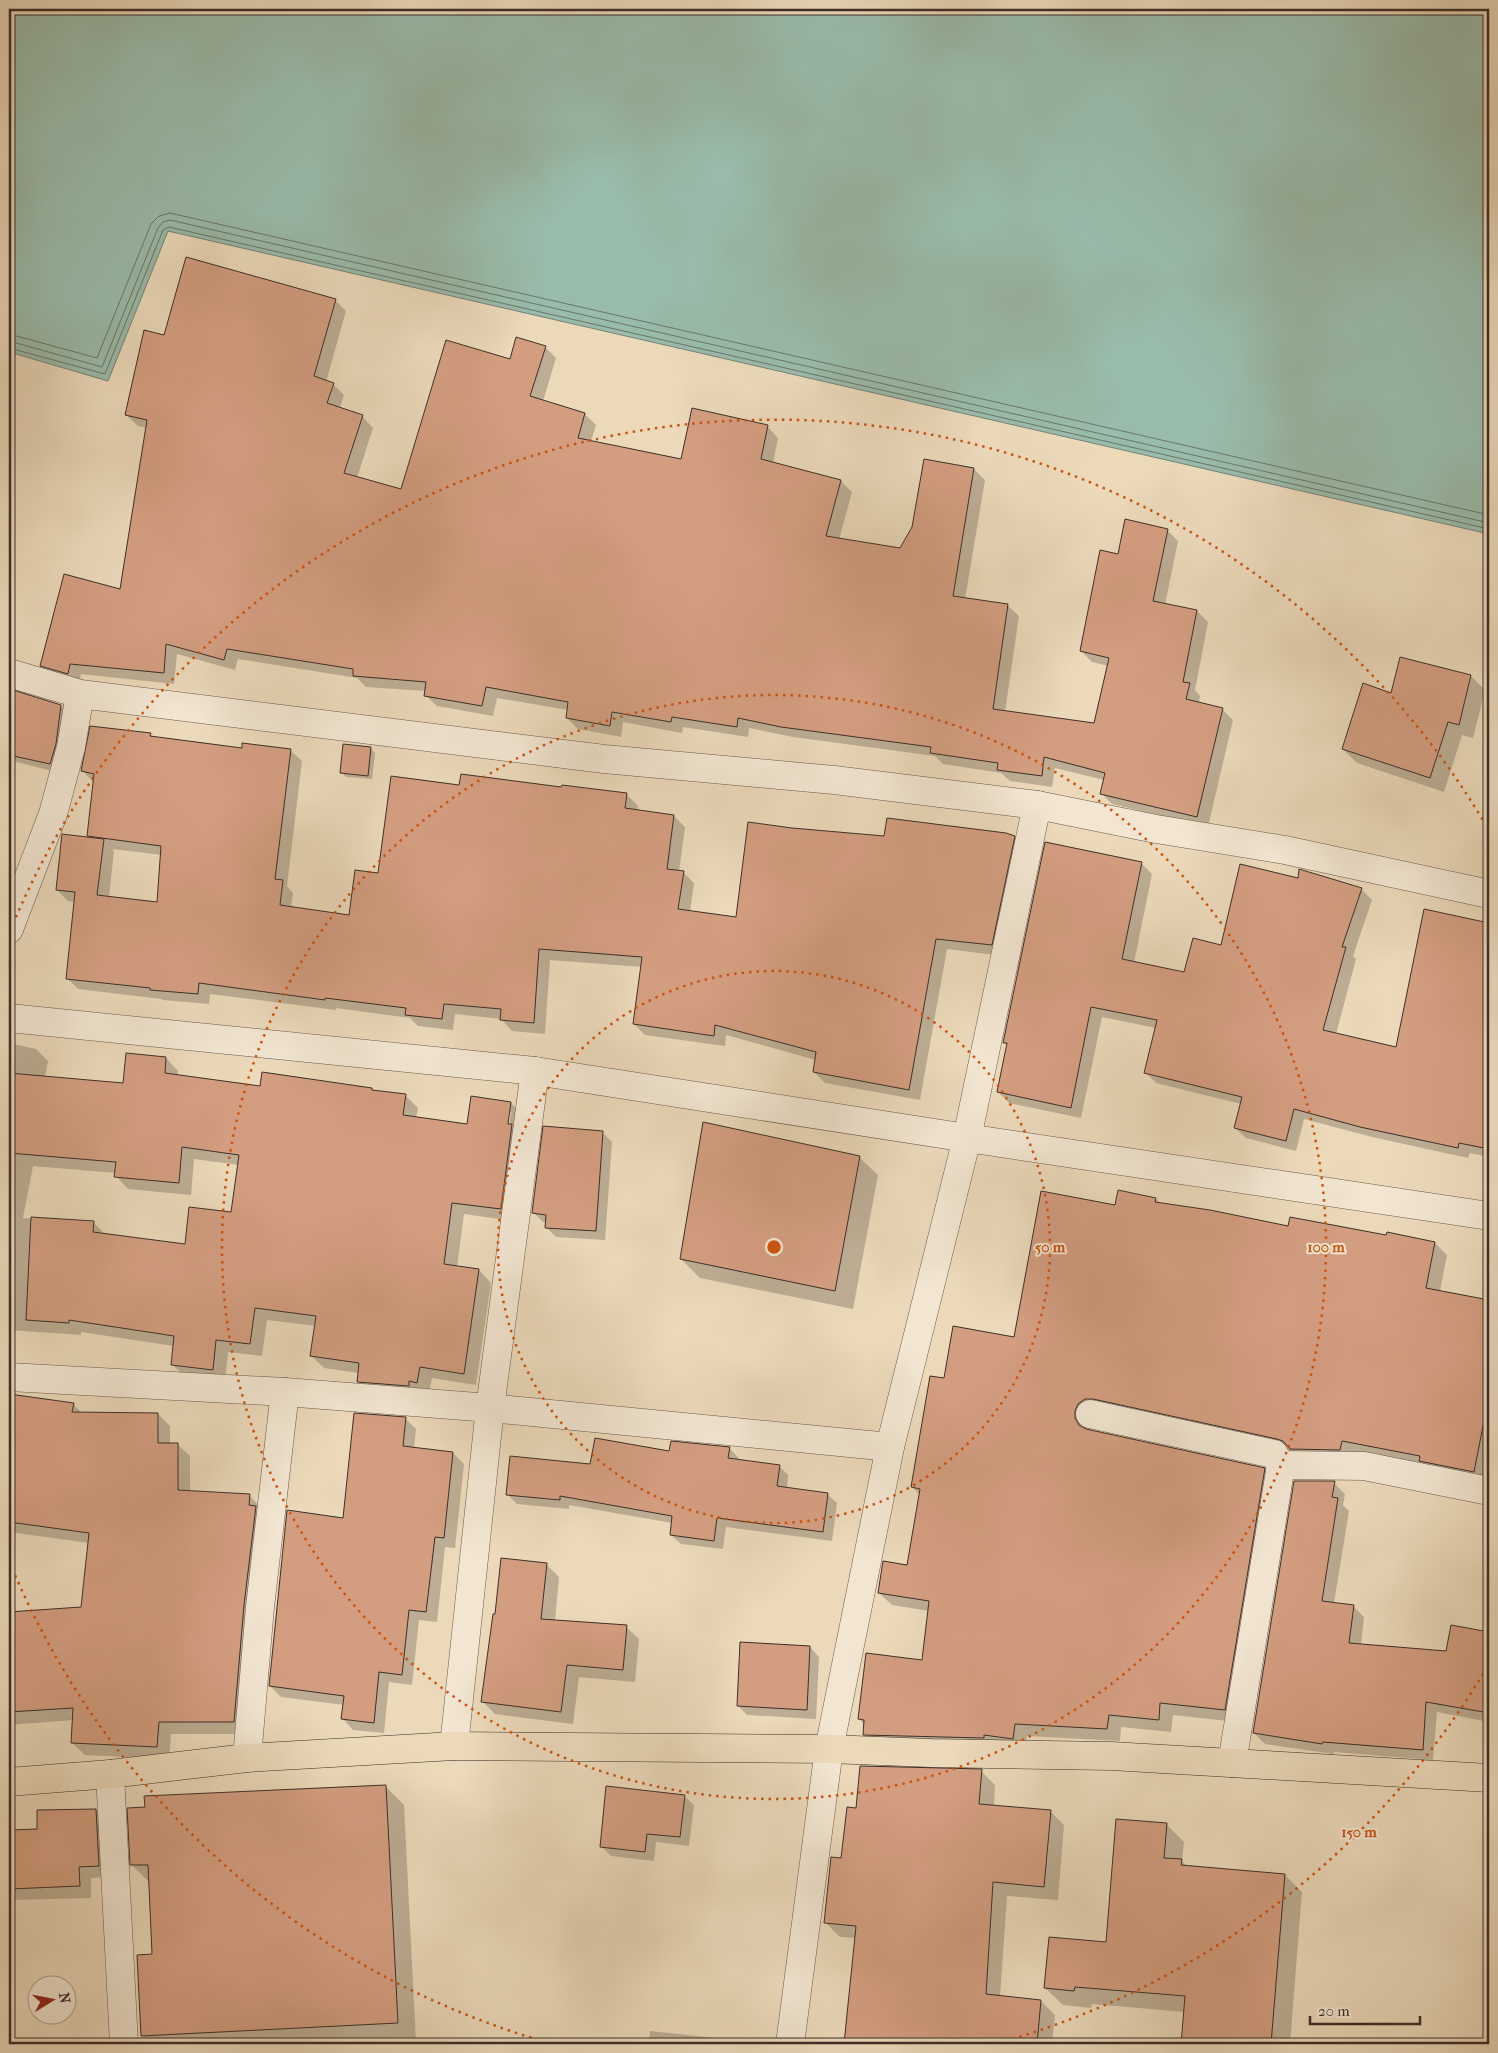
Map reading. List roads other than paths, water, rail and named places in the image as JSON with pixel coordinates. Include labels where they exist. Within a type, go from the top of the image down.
[{"type":"highway","points":[[9,1782],[110,1774],[247,1758],[454,1746],[828,1749],[1112,1756],[1489,1778]]},
{"type":"street","points":[[9,673],[80,694],[594,758],[834,780],[1037,805],[1156,829],[1285,850],[1489,894]]},
{"type":"street","points":[[9,929],[53,814],[71,747],[80,694]]},
{"type":"street","points":[[790,2044],[828,1749],[890,1447],[967,1138],[1037,805]]},
{"type":"street","points":[[9,1018],[535,1071],[1489,1216]]},
{"type":"street","points":[[454,1746],[490,1408],[535,1071]]},
{"type":"street","points":[[9,1376],[285,1392],[490,1408],[890,1447]]},
{"type":"street","points":[[247,1758],[260,1607],[285,1392]]},
{"type":"street","points":[[1090,1414],[1274,1454],[1281,1465],[1232,1763]]},
{"type":"street","points":[[1281,1465],[1364,1466],[1489,1491]]},
{"type":"street","points":[[110,1774],[124,2044]]},
{"type":"water","points":[[9,9],[1489,9],[1489,534],[168,231],[108,381],[9,352]]}]
